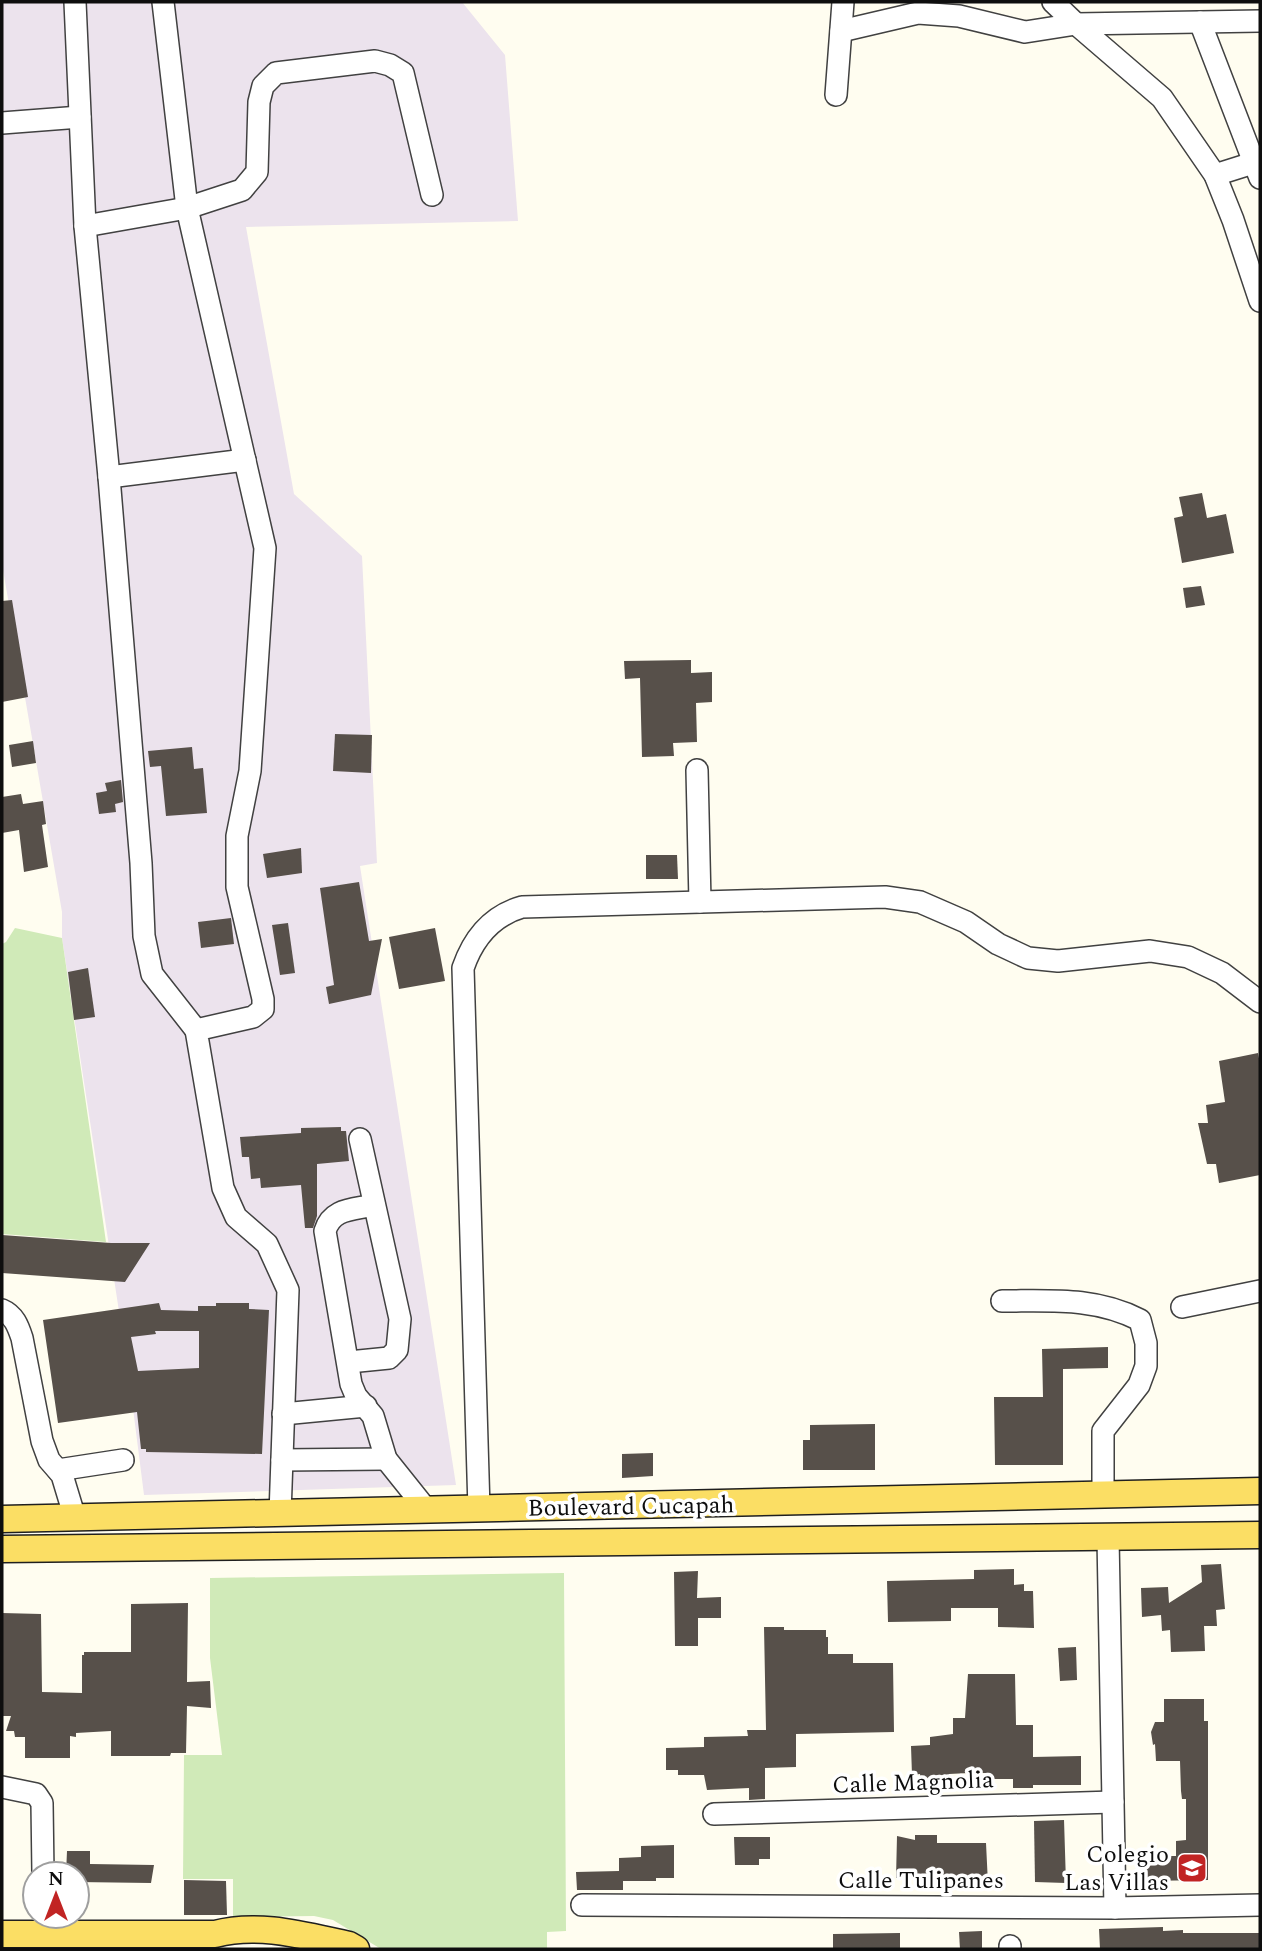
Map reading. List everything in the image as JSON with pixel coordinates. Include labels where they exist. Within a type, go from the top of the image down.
[{"type":"main road","name":"Boulevard Cucapah","points":[[2,1519],[1260,1492]]},
{"type":"main road","name":"Boulevard Cucapah","points":[[2,1549],[1260,1535]]},
{"type":"main road","points":[[91,1928],[234,1938],[300,1935],[349,1945],[356,1949]]},
{"type":"main road","points":[[2,1934],[21,1930]]},
{"type":"main road","points":[[234,1938],[284,1949]]},
{"type":"street","points":[[75,2],[85,226],[109,477],[141,863],[144,936],[152,974],[196,1030],[223,1188],[236,1217],[267,1244],[288,1290],[280,1514]]},
{"type":"street","points":[[163,2],[187,208],[265,548],[250,771],[237,836],[237,887],[263,999],[262,1009],[253,1017],[196,1030]]},
{"type":"street","points":[[836,94],[843,2]]},
{"type":"street","points":[[1053,2],[1161,98],[1215,174],[1260,301]]},
{"type":"street","points":[[841,31],[919,13],[958,16],[1025,32],[1076,24],[1260,21]]},
{"type":"street","points":[[1200,22],[1257,171],[1215,174]]},
{"type":"street","points":[[85,226],[187,208],[242,190],[257,172],[259,102],[263,86],[276,73],[375,61],[390,65],[403,73],[432,195]]},
{"type":"street","points":[[2,122],[80,117]]},
{"type":"street","points":[[109,477],[245,460]]},
{"type":"street","points":[[697,770],[700,902]]},
{"type":"street","points":[[479,1509],[463,968],[470,948],[484,929],[506,911],[522,907],[885,897],[920,902],[966,922],[998,944],[1028,958],[1058,961],[1150,951],[1188,957],[1222,973],[1260,1002]]},
{"type":"street","points":[[348,1362],[389,1358],[397,1350],[400,1320],[360,1139]]},
{"type":"street","points":[[374,1205],[336,1214],[328,1220],[325,1231],[356,1396],[373,1416],[386,1459],[426,1509]]},
{"type":"street","points":[[1182,1307],[1260,1291]]},
{"type":"street","points":[[1002,1301],[1080,1301],[1130,1314],[1140,1320],[1146,1343],[1146,1366],[1139,1385],[1103,1431],[1103,1494]]},
{"type":"street","points":[[2,1310],[16,1323],[22,1338],[42,1441],[49,1460],[58,1470],[68,1490],[75,1518]]},
{"type":"street","points":[[284,1413],[366,1406]]},
{"type":"street","points":[[282,1460],[386,1459]]},
{"type":"street","points":[[58,1470],[123,1460]]},
{"type":"street","points":[[1108,1538],[1115,1908]]},
{"type":"street","points":[[2,1787],[36,1794],[42,1803],[43,1860]]},
{"type":"street","name":"Calle Magnolia","points":[[714,1814],[1113,1802]]},
{"type":"street","name":"Calle Tulipanes","points":[[582,1905],[1115,1908],[1260,1905]]},
{"type":"shaded area","points":[[2,2],[462,2],[505,55],[518,221],[246,227],[294,494],[362,556],[377,863],[360,866],[456,1485],[144,1495],[129,1377],[62,938],[62,912],[2,564]]},
{"type":"green space","points":[[15,928],[62,938],[106,1242],[2,1234],[2,944]]},
{"type":"green space","points":[[564,1573],[566,1931],[547,1932],[547,1949],[381,1949],[333,1920],[314,1916],[233,1917],[233,1879],[183,1879],[184,1755],[222,1755],[210,1658],[210,1578]]},
{"type":"building","points":[[1202,493],[1207,518],[1226,514],[1234,553],[1182,563],[1174,518],[1183,516],[1179,497]]},
{"type":"building","points":[[1201,586],[1205,605],[1186,608],[1183,588]]},
{"type":"building","points":[[12,600],[28,697],[2,702],[2,601]]},
{"type":"building","points":[[691,660],[691,673],[712,672],[712,702],[696,703],[697,742],[673,743],[674,756],[642,757],[640,678],[625,679],[624,661]]},
{"type":"building","points":[[335,734],[372,735],[371,773],[333,771]]},
{"type":"building","points":[[33,741],[36,763],[12,767],[9,745]]},
{"type":"building","points":[[192,747],[194,769],[203,768],[207,813],[166,816],[161,766],[150,767],[148,751]]},
{"type":"building","points":[[121,780],[123,802],[115,804],[116,812],[99,814],[96,793],[107,791],[105,783]]},
{"type":"building","points":[[21,794],[23,804],[43,801],[46,824],[42,825],[48,867],[24,872],[19,830],[2,833],[2,797]]},
{"type":"building","points":[[301,848],[302,873],[267,878],[263,854]]},
{"type":"building","points":[[646,855],[677,855],[678,879],[646,879]]},
{"type":"building","points":[[359,882],[369,941],[382,939],[371,995],[329,1004],[326,987],[334,985],[320,888]]},
{"type":"building","points":[[231,918],[234,944],[201,948],[198,922]]},
{"type":"building","points":[[288,923],[295,973],[280,975],[272,925]]},
{"type":"building","points":[[435,928],[445,981],[399,989],[389,937]]},
{"type":"building","points":[[88,968],[95,1017],[74,1020],[68,972]]},
{"type":"building","points":[[1258,1053],[1260,1175],[1219,1183],[1216,1164],[1207,1164],[1198,1123],[1208,1123],[1206,1105],[1225,1102],[1219,1061]]},
{"type":"building","points":[[341,1127],[341,1131],[346,1131],[349,1161],[317,1164],[317,1216],[313,1228],[305,1228],[301,1185],[261,1188],[260,1178],[251,1179],[249,1157],[242,1157],[240,1137],[301,1133],[301,1128]]},
{"type":"building","points":[[2,1235],[111,1243],[150,1243],[125,1282],[2,1273]]},
{"type":"building","points":[[159,1303],[161,1310],[198,1311],[198,1306],[216,1306],[216,1303],[249,1303],[249,1309],[269,1310],[262,1454],[146,1452],[146,1449],[141,1449],[137,1412],[58,1423],[43,1320]],"holes":[[[155,1331],[199,1331],[199,1368],[138,1371],[131,1337],[156,1334]]]},
{"type":"building","points":[[1108,1347],[1108,1368],[1063,1369],[1063,1465],[995,1465],[994,1397],[1043,1397],[1042,1349]]},
{"type":"building","points":[[875,1424],[875,1470],[803,1470],[803,1440],[810,1440],[810,1425]]},
{"type":"building","points":[[653,1453],[653,1476],[622,1478],[622,1454]]},
{"type":"building","points":[[1221,1564],[1225,1609],[1216,1610],[1217,1626],[1204,1626],[1205,1651],[1171,1652],[1170,1630],[1162,1631],[1161,1615],[1142,1617],[1141,1588],[1168,1587],[1169,1603],[1202,1582],[1201,1565]]},
{"type":"building","points":[[1014,1569],[1014,1585],[1024,1584],[1024,1591],[1033,1591],[1034,1628],[998,1627],[998,1608],[951,1608],[951,1621],[888,1622],[887,1581],[974,1579],[974,1570]]},
{"type":"building","points":[[698,1571],[697,1598],[721,1597],[721,1618],[698,1618],[698,1646],[675,1646],[674,1572]]},
{"type":"building","points":[[188,1603],[187,1682],[210,1681],[211,1708],[187,1706],[186,1753],[171,1753],[170,1756],[111,1756],[111,1731],[76,1733],[76,1737],[70,1736],[70,1758],[25,1758],[25,1737],[15,1737],[14,1731],[6,1731],[11,1716],[2,1716],[2,1613],[41,1614],[42,1692],[82,1693],[84,1652],[131,1652],[131,1604]]},
{"type":"building","points":[[764,1627],[826,1630],[828,1654],[853,1654],[853,1663],[893,1663],[894,1732],[796,1734],[796,1767],[765,1768],[765,1799],[749,1800],[749,1788],[707,1790],[704,1775],[678,1775],[678,1770],[666,1770],[666,1748],[704,1747],[704,1737],[748,1736],[747,1730],[766,1730]]},
{"type":"building","points":[[1076,1647],[1077,1680],[1060,1681],[1058,1648]]},
{"type":"building","points":[[968,1674],[1015,1674],[1016,1725],[1033,1725],[1033,1757],[1081,1756],[1081,1785],[1033,1785],[1033,1788],[1013,1788],[1013,1779],[987,1779],[987,1773],[969,1773],[949,1774],[949,1778],[939,1778],[939,1790],[922,1790],[920,1774],[912,1775],[911,1746],[930,1745],[930,1737],[953,1734],[953,1718],[965,1718]]},
{"type":"building","points":[[1164,1699],[1204,1699],[1204,1721],[1208,1721],[1208,1880],[1145,1881],[1145,1861],[1159,1861],[1159,1856],[1176,1856],[1176,1841],[1186,1840],[1186,1799],[1182,1799],[1180,1761],[1156,1761],[1155,1744],[1153,1745],[1151,1732],[1155,1722],[1164,1722]]},
{"type":"building","points":[[1064,1820],[1066,1883],[1035,1882],[1034,1821]]},
{"type":"building","points":[[915,1835],[937,1835],[937,1843],[986,1843],[988,1884],[940,1886],[940,1878],[896,1878],[897,1836],[915,1840]]},
{"type":"building","points":[[734,1837],[770,1837],[770,1859],[759,1859],[759,1865],[735,1865]]},
{"type":"building","points":[[674,1845],[674,1878],[623,1881],[623,1890],[577,1890],[576,1872],[619,1871],[619,1858],[641,1857],[641,1846]]},
{"type":"building","points":[[67,1851],[90,1851],[90,1860],[67,1860]]},
{"type":"building","points":[[91,1864],[154,1865],[151,1883],[91,1882]]},
{"type":"building","points":[[184,1880],[226,1881],[227,1915],[184,1915]]},
{"type":"building","points":[[1163,1927],[1163,1931],[1183,1930],[1183,1933],[1260,1933],[1260,1949],[1100,1949],[1099,1929]]},
{"type":"building","points":[[982,1931],[982,1949],[960,1949],[959,1932]]},
{"type":"building","points":[[900,1933],[900,1949],[833,1949],[833,1934]]},
{"type":"place","name":"Colegio Las Villas","points":[[1192,1868]]}]
